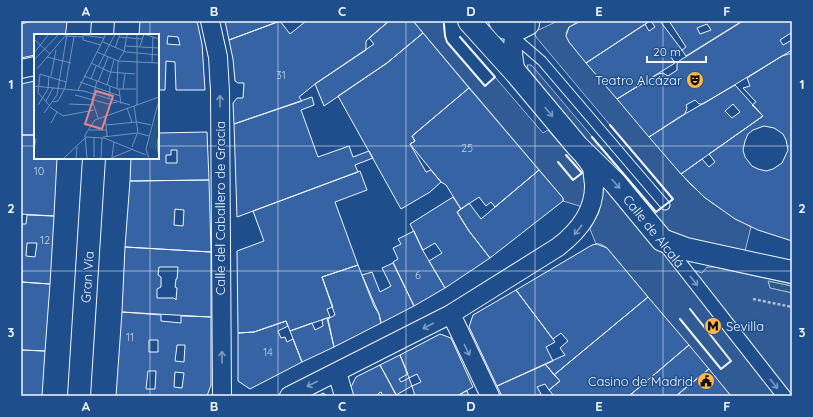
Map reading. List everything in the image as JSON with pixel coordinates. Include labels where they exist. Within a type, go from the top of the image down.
[{"type":"street","points":[[102,34],[103,21]]},
{"type":"street","name":"Calle del Caballero de Gracia","points":[[210,21],[218,57],[220,91],[222,396]]},
{"type":"street","points":[[504,28],[513,57],[516,73]]},
{"type":"street","name":"Calle de Alcalá","points":[[504,28],[516,73],[578,147],[615,183],[662,240],[784,396]]},
{"type":"street","points":[[21,69],[34,66]]},
{"type":"street","points":[[289,396],[451,314],[558,247],[572,236],[588,214],[594,195],[592,168],[578,147]]},
{"type":"street","name":"Gran Vía","points":[[79,396],[94,159]]},
{"type":"street","points":[[662,240],[686,249],[792,272]]},
{"type":"street","points":[[451,314],[490,396]]},
{"type":"street","points":[[337,372],[344,396]]},
{"type":"lane","points":[[504,28],[542,61],[665,206]]},
{"type":"path","points":[[753,299],[792,307]]},
{"type":"shaded area","points":[[413,21],[443,21],[447,42],[485,86],[495,77],[543,133],[548,130],[581,168],[584,174],[587,183],[583,207],[563,201],[563,198]]},
{"type":"shaded area","points":[[558,21],[574,21],[575,24],[569,27],[566,33],[569,42],[690,184],[712,203],[751,227],[745,251],[673,236],[653,221],[528,69],[527,65],[531,65],[534,68],[656,212],[673,200],[536,37],[536,31]]},
{"type":"shaded area","points":[[605,187],[683,267],[702,273],[707,267],[714,267],[792,284],[792,286],[768,281],[770,288],[792,293],[792,396],[731,396],[607,248],[601,244],[596,244],[590,229],[599,212],[603,190]]},
{"type":"shaded area","points":[[768,281],[792,286],[792,293],[770,288]]},
{"type":"building","points":[[32,21],[67,21],[65,34],[34,34],[34,55],[21,58],[21,24]]},
{"type":"building","points":[[140,21],[197,21],[202,44],[205,90],[176,90],[175,62],[166,61],[165,90],[159,90],[159,34],[139,34]],"holes":[[[168,36],[178,37],[180,45],[167,44]]]},
{"type":"building","points":[[225,21],[280,21],[229,40]]},
{"type":"building","points":[[280,21],[290,34],[306,21],[389,21],[366,41],[366,50],[315,84],[299,97],[302,101],[234,124],[233,103],[237,98],[243,98],[244,83],[238,83],[235,81],[233,59],[229,40]]},
{"type":"building","points":[[389,21],[413,21],[423,33],[387,63],[324,106],[315,84],[374,44],[369,38]]},
{"type":"building","points":[[581,21],[650,21],[586,63],[566,36],[569,27]]},
{"type":"building","points":[[651,21],[660,21],[682,50],[671,57],[675,63],[617,99],[586,63],[645,24],[649,31],[655,27]]},
{"type":"building","points":[[669,21],[738,21],[739,23],[686,56],[682,50],[686,47]],"holes":[[[707,24],[711,30],[700,34],[697,28]]]},
{"type":"building","name":"Teatro Alcázar","points":[[743,21],[792,21],[792,35],[791,33],[780,40],[783,45],[792,40],[792,50],[703,104],[699,104],[695,100],[686,105],[687,108],[685,114],[649,137],[617,99],[658,74],[663,73],[668,76],[677,70],[677,64],[679,61]]},
{"type":"building","points":[[423,33],[469,88],[412,136],[415,141],[410,144],[426,172],[431,170],[441,182],[430,192],[401,209],[338,96],[387,63]]},
{"type":"building","points":[[792,53],[792,241],[758,230],[735,219],[704,197],[681,174],[702,159],[709,167],[715,162],[709,154],[763,116],[752,105],[756,102],[743,88],[750,86],[747,78],[782,56]],"holes":[[[764,126],[774,128],[783,134],[788,150],[782,163],[773,169],[766,171],[758,169],[752,166],[745,157],[743,150],[745,141],[748,134],[753,130]]]},
{"type":"building","points":[[34,81],[34,135],[21,135],[21,84]]},
{"type":"building","points":[[735,85],[763,116],[681,174],[649,137],[678,118]],"holes":[[[733,104],[740,112],[732,118],[725,111]]]},
{"type":"building","points":[[469,88],[539,170],[495,207],[491,202],[486,206],[479,197],[461,209],[446,185],[441,182],[410,144],[415,141],[412,136]]},
{"type":"building","points":[[312,97],[314,105],[301,110],[318,157],[349,146],[353,157],[369,151],[373,158],[355,165],[358,172],[237,217],[234,124]]},
{"type":"building","points":[[207,132],[209,180],[130,181],[131,159],[159,159],[159,133]],"holes":[[[171,150],[177,150],[177,163],[166,163],[166,155],[171,155]]]},
{"type":"building","points":[[21,135],[34,135],[34,159],[57,159],[54,216],[21,214]]},
{"type":"building","points":[[539,170],[563,198],[563,201],[490,258],[469,231],[457,212],[469,203],[481,219]]},
{"type":"building","points":[[360,171],[367,190],[335,202],[358,265],[322,277],[333,307],[327,309],[330,317],[290,331],[286,321],[254,332],[238,333],[237,251],[264,241],[253,211]]},
{"type":"building","points":[[209,180],[211,252],[125,247],[130,181]],"holes":[[[175,209],[184,210],[183,226],[174,225]]]},
{"type":"building","points":[[453,197],[461,209],[457,212],[469,231],[490,258],[445,288],[429,261],[442,253],[435,243],[423,250],[410,224]]},
{"type":"building","points":[[27,215],[54,216],[50,284],[22,282],[21,224],[26,224]],"holes":[[[27,243],[37,243],[35,257],[26,256]]]},
{"type":"building","points":[[414,231],[422,249],[445,288],[414,306],[393,262],[398,259],[393,248],[401,244],[398,239]]},
{"type":"building","points":[[597,244],[607,248],[648,297],[554,375],[545,364],[565,355],[560,348],[568,341],[561,333],[553,339],[516,290],[592,245]]},
{"type":"building","points":[[125,247],[211,252],[211,317],[122,312]],"holes":[[[159,267],[178,267],[175,287],[177,288],[176,300],[174,298],[157,298],[157,289],[161,287],[161,277],[158,275]]]},
{"type":"building","points":[[393,263],[414,306],[381,323],[379,314],[362,275],[372,272],[380,292],[391,286],[382,268]]},
{"type":"building","points":[[358,265],[374,306],[379,314],[381,323],[334,347],[328,319],[335,315],[322,277]]},
{"type":"building","points":[[21,282],[50,284],[45,351],[21,350]]},
{"type":"building","points":[[516,290],[555,342],[546,347],[553,361],[497,386],[469,327],[473,315]]},
{"type":"building","points":[[648,297],[689,345],[629,396],[554,396],[549,390],[560,381],[554,375]]},
{"type":"building","points":[[122,312],[161,315],[161,321],[181,323],[181,316],[211,317],[211,385],[207,396],[116,396]],"holes":[[[149,340],[158,340],[158,352],[149,352]],[[177,345],[185,345],[184,362],[175,361]],[[148,371],[156,371],[155,389],[146,389]],[[175,372],[184,373],[182,388],[174,387]]]},
{"type":"building","points":[[327,318],[334,347],[302,362],[290,331],[312,323],[315,330],[323,326],[322,320]]},
{"type":"building","points":[[286,321],[288,326],[278,331],[281,338],[285,337],[287,342],[293,339],[302,362],[250,389],[238,381],[238,333],[254,332]]},
{"type":"building","points":[[440,334],[451,338],[473,387],[457,396],[415,396],[412,386],[421,382],[417,374],[409,378],[400,355]]},
{"type":"building","points":[[689,345],[709,369],[676,396],[629,396]]},
{"type":"building","points":[[21,350],[45,351],[42,396],[21,396]]},
{"type":"building","points":[[400,355],[408,374],[399,379],[401,382],[409,378],[412,386],[396,395],[380,365]]},
{"type":"building","points":[[545,364],[560,381],[549,390],[545,384],[537,387],[541,394],[537,396],[502,396],[497,386]]},
{"type":"building","points":[[380,365],[397,396],[383,396],[381,392],[377,396],[353,396],[350,389],[356,377]]},
{"type":"building","name":"Casino de Madrid","points":[[709,369],[731,396],[676,396],[684,389]]},
{"type":"building","points":[[466,391],[469,396],[457,396]]},
{"type":"building","points":[[323,393],[328,396],[318,396]]},
{"type":"wall","points":[[444,24],[447,42],[485,86],[495,77],[460,37]]},
{"type":"wall","points":[[592,137],[656,212],[673,199],[610,125]]},
{"type":"wall","points":[[558,162],[573,180],[582,173],[566,155]]},
{"type":"wall","points":[[680,319],[721,369],[731,361],[690,309]]},
{"type":"place","name":"Teatro Alcázar","points":[[695,80]]},
{"type":"place","name":"Sevilla","points":[[713,326]]},
{"type":"place","name":"Casino de Madrid","points":[[706,381]]}]
